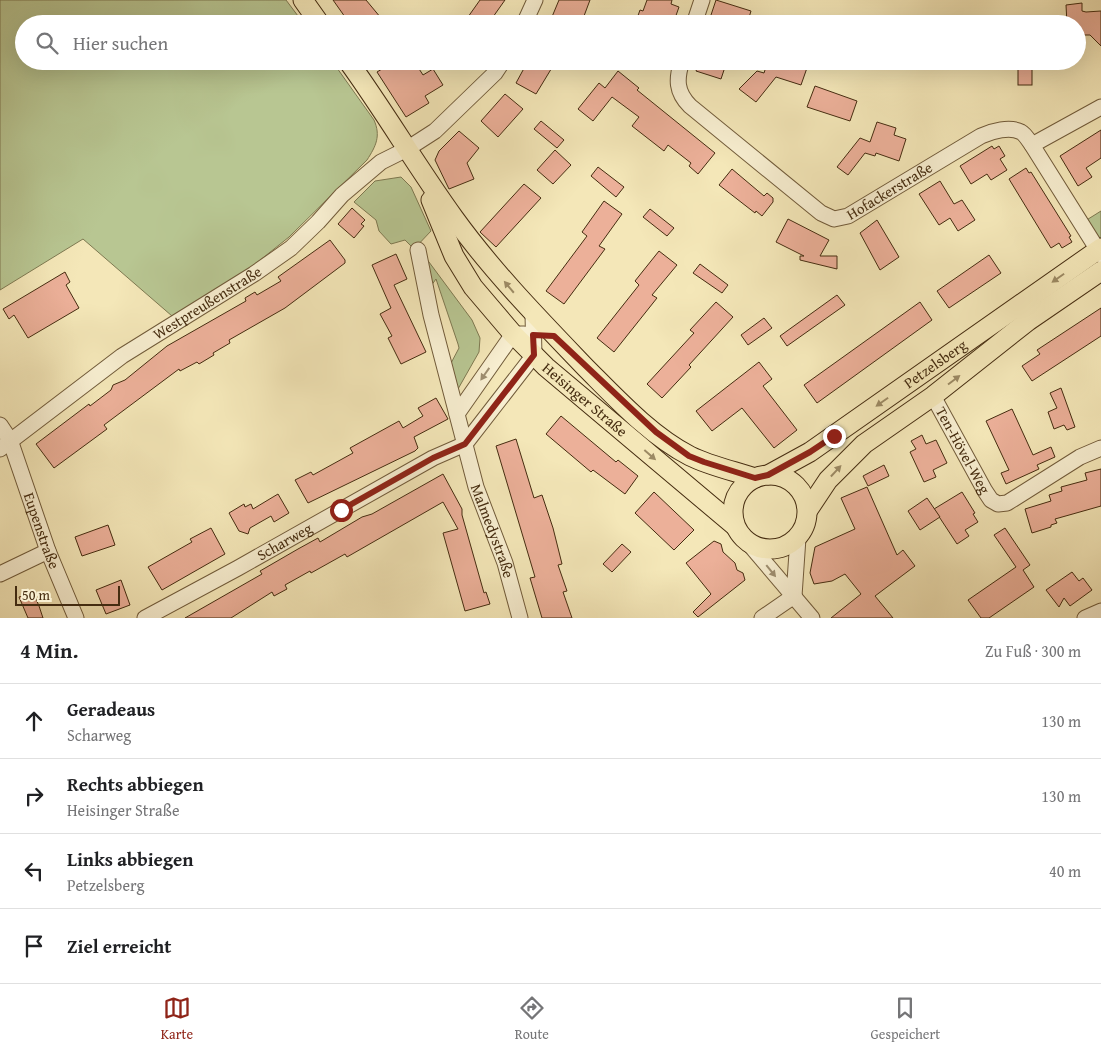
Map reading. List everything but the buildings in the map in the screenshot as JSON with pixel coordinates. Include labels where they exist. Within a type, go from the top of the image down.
[{"type":"main road","points":[[303,0],[314,15]]},
{"type":"main road","name":"Heisinger Straße","points":[[355,70],[384,110],[407,149],[454,218],[534,315],[617,398],[672,444],[704,462],[761,476],[782,477],[795,484],[804,496],[808,510]]},
{"type":"main road","name":"Heisinger Straße","points":[[407,149],[416,174],[439,218],[454,256],[473,287],[513,334],[534,355],[735,526]]},
{"type":"main road","name":"Petzelsberg","points":[[761,476],[810,452],[1100,251]]},
{"type":"main road","name":"Petzelsberg","points":[[808,510],[828,480],[864,444],[933,396],[1028,321],[1101,270]]},
{"type":"main road","points":[[761,476],[740,490],[736,498],[733,517],[735,526],[750,545],[765,549],[779,548],[798,538],[806,525],[808,510]]},
{"type":"street","points":[[528,15],[535,0]]},
{"type":"street","points":[[697,15],[702,0]]},
{"type":"street","name":"Westpreußenstraße","points":[[5,445],[122,356],[254,274],[291,248],[342,195],[381,162],[407,149],[435,131],[497,70]]},
{"type":"street","name":"Hofackerstraße","points":[[680,70],[677,81],[678,89],[690,106],[804,202],[834,219],[848,216],[988,133],[1005,130],[1022,132],[1100,251]]},
{"type":"street","points":[[1032,145],[1101,107]]},
{"type":"street","points":[[418,250],[431,315],[465,444]]},
{"type":"street","points":[[534,315],[534,355]]},
{"type":"street","points":[[457,414],[513,334],[554,336]]},
{"type":"street","name":"Scharweg","points":[[145,618],[433,458],[465,444],[534,355]]},
{"type":"street","name":"Ten-Hövel-Weg","points":[[933,396],[985,491],[991,500],[998,504],[1007,502],[1080,457],[1101,448]]},
{"type":"street","name":"Eupenstraße","points":[[0,425],[5,445],[76,618]]},
{"type":"street","name":"Malmedystraße","points":[[465,444],[476,487],[506,563],[520,618]]},
{"type":"street","points":[[794,596],[798,538]]},
{"type":"street","points":[[750,545],[812,618]]},
{"type":"street","points":[[0,574],[48,551]]},
{"type":"street","points":[[762,618],[794,596]]},
{"type":"street","points":[[1085,618],[1101,611]]},
{"type":"green space","points":[[0,0],[286,0],[297,15],[15,15],[15,70],[338,70],[374,120],[377,136],[373,150],[367,160],[289,237],[249,269],[172,316],[83,239],[0,290]]},
{"type":"green space","points":[[401,177],[411,187],[431,231],[414,249],[405,240],[391,244],[379,231],[376,220],[354,202],[375,181]]},
{"type":"green space","points":[[1101,211],[1101,243],[1085,221]]},
{"type":"green space","points":[[426,258],[472,320],[480,338],[479,352],[458,389],[455,385],[450,365],[459,348],[436,279],[431,286]]},
{"type":"route","points":[[341,510],[433,458],[465,444],[534,355],[533,335],[554,336],[617,398],[656,432],[689,456],[704,462],[755,478],[768,475],[810,452],[834,436]]}]
